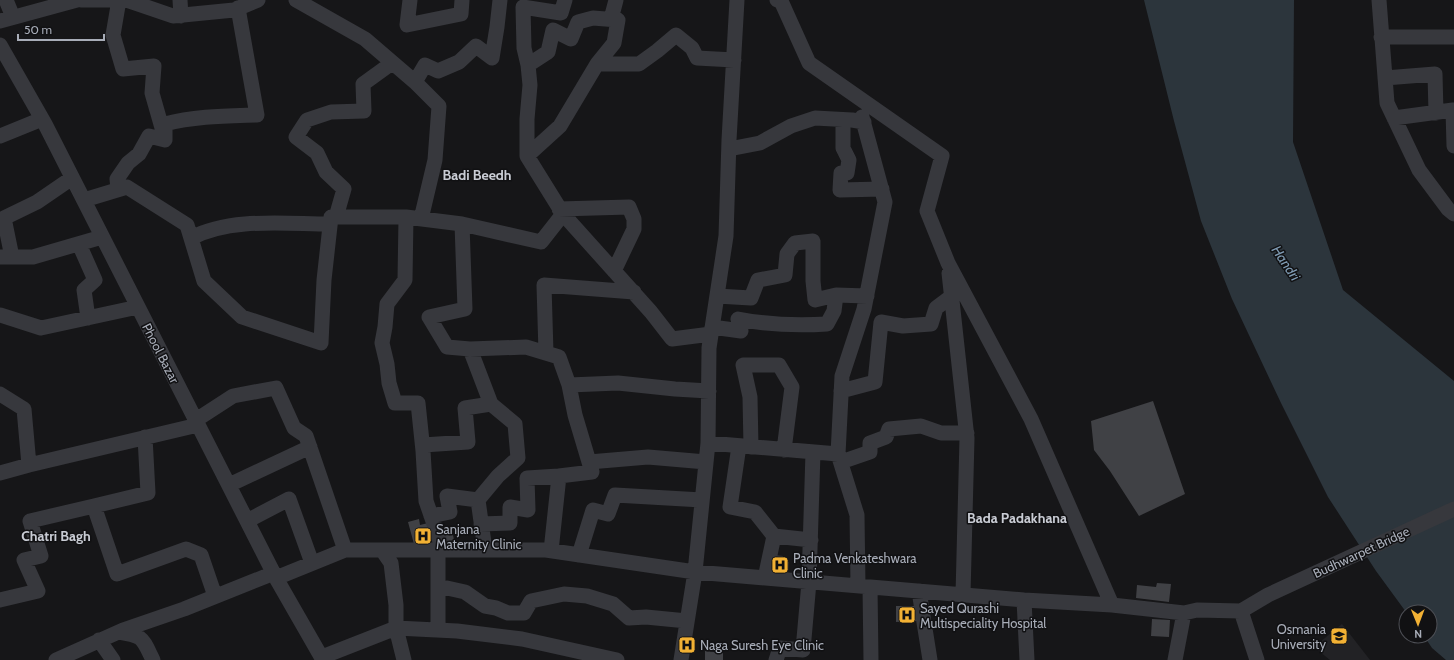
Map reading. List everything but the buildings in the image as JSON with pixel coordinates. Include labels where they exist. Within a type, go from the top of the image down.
[{"type":"street","points":[[6,0],[7,19],[53,3],[77,0]]},
{"type":"street","points":[[81,0],[126,0],[145,3],[173,16],[234,10],[258,0]]},
{"type":"street","points":[[119,0],[113,35],[123,68],[154,66],[152,93],[165,140]]},
{"type":"street","points":[[180,0],[181,16]]},
{"type":"street","points":[[296,0],[365,40],[415,82],[439,106],[435,160],[414,218],[405,280],[387,304],[382,343],[387,364],[389,384],[395,402],[418,402],[423,445],[426,501],[441,550],[438,590],[438,630]]},
{"type":"street","points":[[410,0],[407,25],[461,14],[462,0]]},
{"type":"street","points":[[415,82],[424,65],[438,71],[459,62],[476,46],[492,58],[500,0]]},
{"type":"street","points":[[565,0],[560,13],[523,7],[524,48],[528,65],[530,85],[527,119],[527,156],[561,212],[634,292],[672,339],[712,331],[741,331],[738,319],[761,324],[789,326],[827,324],[834,310],[836,295]]},
{"type":"street","points":[[610,20],[616,0]]},
{"type":"street","points":[[681,660],[695,572],[708,443],[709,348],[726,236],[737,0]]},
{"type":"street","points":[[777,0],[781,1],[809,63],[942,156],[927,212],[948,263],[1031,420],[1112,605]]},
{"type":"street","points":[[1379,0],[1387,103],[1419,170],[1448,209],[1454,214]]},
{"type":"street","points":[[165,140],[165,124],[203,117],[257,114],[238,8]]},
{"type":"street","points":[[527,156],[560,126],[597,64],[614,42],[618,20],[592,18],[578,22],[571,38],[553,30],[548,52],[528,65]]},
{"type":"street","points":[[597,64],[639,64],[676,35],[692,48],[697,58],[734,60]]},
{"type":"street","points":[[1381,38],[1454,37]]},
{"type":"street","name":"Phool Bazar","points":[[0,45],[42,119],[84,200],[275,576],[322,659]]},
{"type":"street","points":[[84,200],[127,187],[187,225],[204,281],[242,317],[321,343],[324,280],[333,220],[344,189],[326,172],[317,152],[296,137],[307,120],[331,112],[364,111],[363,84],[392,63]]},
{"type":"street","points":[[1385,78],[1434,74],[1436,113]]},
{"type":"street","points":[[1394,118],[1453,110],[1454,146]]},
{"type":"street","points":[[729,149],[760,143],[791,126],[815,118],[863,120],[885,202],[864,309],[842,376],[840,458],[857,515],[871,660]]},
{"type":"street","points":[[0,136],[42,119]]},
{"type":"street","points":[[843,120],[843,148],[849,160],[847,173],[841,173],[840,190],[882,189]]},
{"type":"street","points":[[118,189],[117,179],[128,163],[139,154],[149,136],[165,140]]},
{"type":"street","points":[[72,178],[37,202],[4,218],[6,257],[33,257],[102,237]]},
{"type":"street","points":[[561,212],[629,207],[634,219],[634,229],[614,271]]},
{"type":"street","points":[[191,238],[204,231],[230,224],[414,218],[462,224],[541,242],[561,212]]},
{"type":"street","points":[[462,224],[465,309],[429,317],[447,347],[470,349],[526,347],[559,357],[569,385],[575,415],[592,472],[527,478],[528,510],[510,507],[510,523],[481,524]]},
{"type":"street","points":[[717,296],[751,298],[758,280],[785,275],[787,254],[795,243],[813,240],[813,281],[815,300],[836,295],[867,296]]},
{"type":"street","points":[[79,244],[95,280],[84,290],[88,318]]},
{"type":"street","points":[[948,263],[967,433],[963,595]]},
{"type":"street","points":[[546,353],[544,285],[634,292]]},
{"type":"street","points":[[842,391],[875,382],[881,322],[903,326],[931,324],[936,308],[952,296]]},
{"type":"street","points":[[0,315],[41,328],[138,307]]},
{"type":"street","points":[[470,349],[491,404],[515,424],[518,458],[498,476],[478,500],[485,550]]},
{"type":"street","points":[[784,450],[792,387],[779,365],[743,365],[750,397],[745,446],[730,507],[755,512],[774,536],[811,540]]},
{"type":"street","points":[[569,385],[618,383],[709,391]]},
{"type":"street","points":[[0,473],[145,437],[197,422],[233,396],[276,388],[294,428],[306,436],[346,550]]},
{"type":"street","points":[[0,394],[24,409],[29,465]]},
{"type":"street","points":[[423,445],[468,442],[465,408],[491,404]]},
{"type":"street","points":[[708,443],[813,452],[840,458],[870,452],[870,443],[886,437],[889,429],[921,426],[941,433],[967,433]]},
{"type":"street","points":[[0,600],[38,591],[24,560],[42,556],[30,520],[148,493],[145,437]]},
{"type":"street","points":[[229,485],[310,447]]},
{"type":"street","points":[[776,660],[780,648],[803,650],[809,582],[813,452]]},
{"type":"street","points":[[589,462],[648,457],[706,462]]},
{"type":"street","points":[[551,550],[559,476]]},
{"type":"street","points":[[579,555],[593,510],[608,514],[615,495],[702,500]]},
{"type":"street","points":[[431,516],[450,512],[446,496],[478,500]]},
{"type":"street","points":[[247,522],[289,499],[312,563]]},
{"type":"street","points":[[94,506],[117,574],[186,550],[201,555],[215,596]]},
{"type":"street","name":"Budhwarpet Bridge","points":[[1241,611],[1268,595],[1454,509]]},
{"type":"street","points":[[765,578],[774,536]]},
{"type":"street","points":[[56,660],[119,632],[215,596],[346,550],[551,550],[695,572],[1024,600],[1112,605],[1184,613],[1198,610],[1241,611],[1257,660]]},
{"type":"street","points":[[382,550],[391,563],[396,605],[396,628],[404,660]]},
{"type":"street","points":[[438,590],[447,588],[465,592],[485,606],[496,608],[508,613],[524,613],[531,601],[564,594],[587,596],[613,604],[629,618],[646,617],[687,621]]},
{"type":"street","points":[[918,591],[930,660]]},
{"type":"street","points":[[1024,600],[1027,660]]},
{"type":"street","points":[[1175,660],[1184,613]]},
{"type":"street","points":[[322,659],[396,628],[457,631],[522,639],[617,660]]},
{"type":"street","points":[[119,632],[136,635],[144,641],[153,660]]},
{"type":"street","points":[[100,640],[113,660]]},
{"type":"shaded area","name":"Osmania University","points":[[1342,624],[1370,660],[1330,660],[1314,647]]},
{"type":"water","name":"Handri","points":[[1144,0],[1294,0],[1293,142],[1343,290],[1454,381],[1454,660],[1446,660],[1429,644],[1438,644],[1438,604],[1400,604],[1376,571],[1328,497],[1281,403],[1232,299],[1201,221]]},
{"type":"place","name":"Sanjana Maternity Clinic","points":[[423,536]]},
{"type":"place","name":"Padma Venkateshwara Clinic","points":[[780,565]]},
{"type":"place","name":"Sayed Qurashi Multispeciality Hospital","points":[[907,615]]},
{"type":"place","name":"Osmania University","points":[[1339,636]]},
{"type":"place","name":"Naga Suresh Eye Clinic","points":[[687,645]]},
{"type":"district","name":"Badi Beedh","points":[[477,175]]},
{"type":"district","name":"Bada Padakhana","points":[[1017,518]]},
{"type":"district","name":"Chatri Bagh","points":[[56,536]]}]
